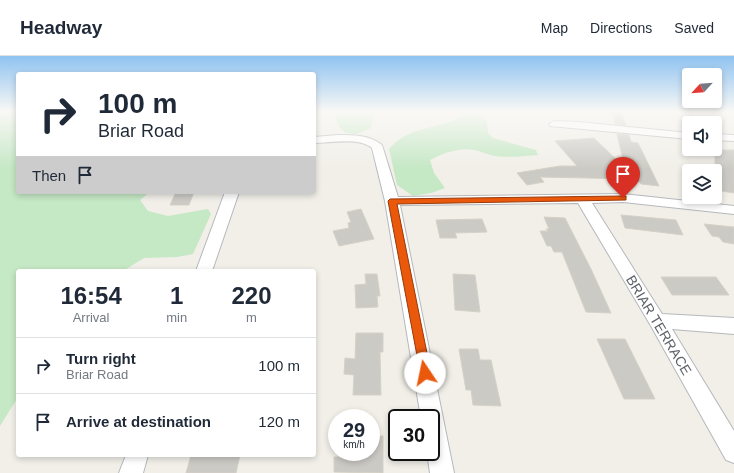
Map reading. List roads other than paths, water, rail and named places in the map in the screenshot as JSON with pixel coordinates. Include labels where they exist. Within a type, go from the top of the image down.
[{"type":"street","points":[[634,130],[682,135]]},
{"type":"street","points":[[722,137],[734,138]]},
{"type":"street","points":[[316,140],[363,140],[377,145],[392,201],[442,473]]},
{"type":"street","points":[[205,269],[231,194]]},
{"type":"street","points":[[392,201],[623,198],[734,210]]},
{"type":"street","name":"BRIAR TERRACE","points":[[583,199],[734,452]]},
{"type":"street","points":[[657,321],[734,326]]},
{"type":"street","points":[[131,473],[136,457]]}]
